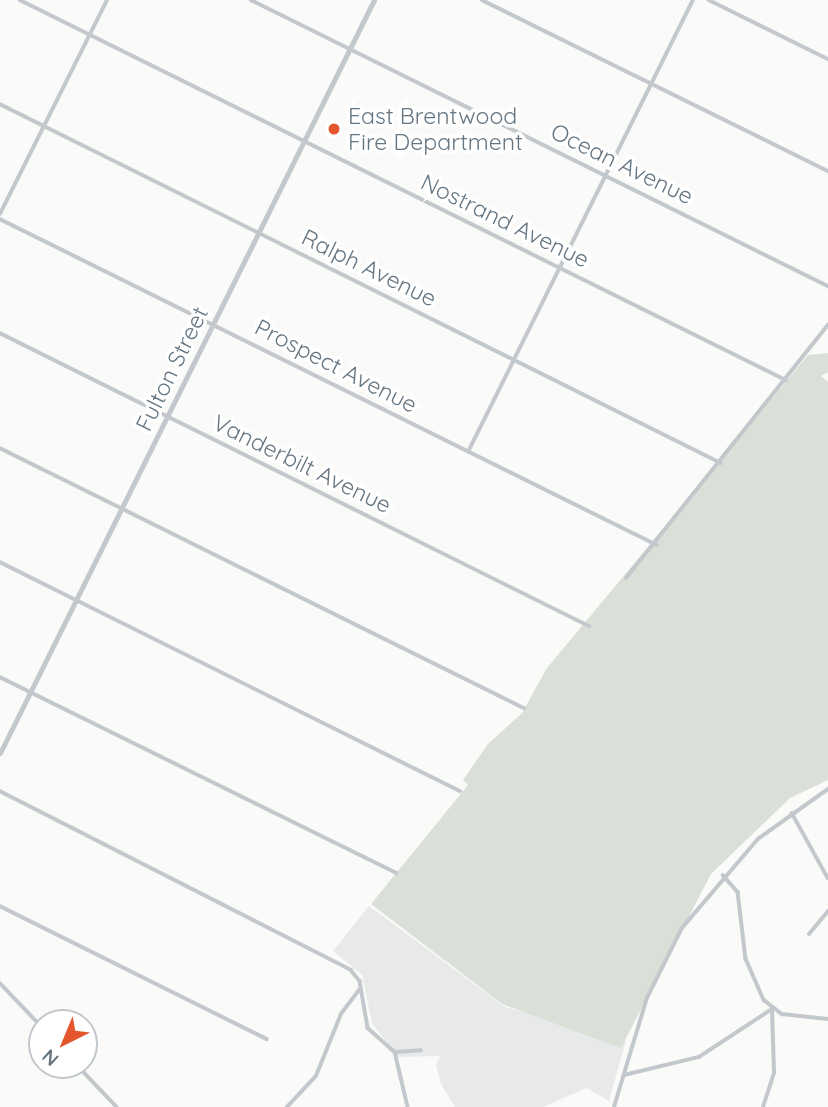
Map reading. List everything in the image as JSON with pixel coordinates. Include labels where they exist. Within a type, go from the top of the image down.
[{"type":"street","name":"Nostrand Avenue","points":[[20,0],[786,380]]},
{"type":"street","points":[[0,214],[107,0]]},
{"type":"street","name":"Ocean Avenue","points":[[251,0],[828,286]]},
{"type":"street","name":"Fulton Street","points":[[0,753],[374,0]]},
{"type":"street","points":[[482,0],[828,171]]},
{"type":"street","points":[[468,452],[692,0]]},
{"type":"street","points":[[709,0],[828,59]]},
{"type":"street","name":"Ralph Avenue","points":[[0,104],[721,463]]},
{"type":"street","name":"Prospect Avenue","points":[[0,219],[657,545]]},
{"type":"street","points":[[626,578],[657,545],[828,325]]},
{"type":"street","name":"Vanderbilt Avenue","points":[[0,333],[589,626]]},
{"type":"street","points":[[0,448],[524,708]]},
{"type":"street","points":[[0,562],[460,791]]},
{"type":"street","points":[[0,677],[396,873]]},
{"type":"street","points":[[614,1107],[656,977],[723,876],[791,812],[828,789]]},
{"type":"street","points":[[0,791],[324,952],[358,976],[368,1028],[395,1052],[397,1074],[408,1107]]},
{"type":"street","points":[[791,812],[828,878]]},
{"type":"street","points":[[723,876],[738,892],[749,970],[772,1009],[774,1073],[763,1107]]},
{"type":"street","points":[[0,906],[267,1039]]},
{"type":"street","points":[[809,934],[828,911]]},
{"type":"street","points":[[0,983],[28,1012]]},
{"type":"street","points":[[287,1107],[295,1102],[316,1076],[341,1014],[360,989]]},
{"type":"street","points":[[624,1075],[699,1057],[772,1009],[828,1019]]},
{"type":"street","points":[[395,1052],[421,1050]]},
{"type":"street","points":[[90,1079],[117,1107]]},
{"type":"street","points":[[295,1102],[298,1107]]},
{"type":"shaded area","points":[[828,353],[828,372],[821,376],[828,382],[828,780],[790,798],[711,874],[621,1048],[502,1004],[371,904],[468,785],[463,780],[488,744],[522,713],[547,668],[808,355]]},
{"type":"shaded area","points":[[369,906],[505,1007],[626,1041],[609,1101],[586,1088],[543,1107],[455,1107],[441,1084],[436,1065],[440,1056],[398,1057],[372,1023],[362,975],[333,951]]},
{"type":"place","name":"East Brentwood Fire Department","points":[[334,129]]}]
